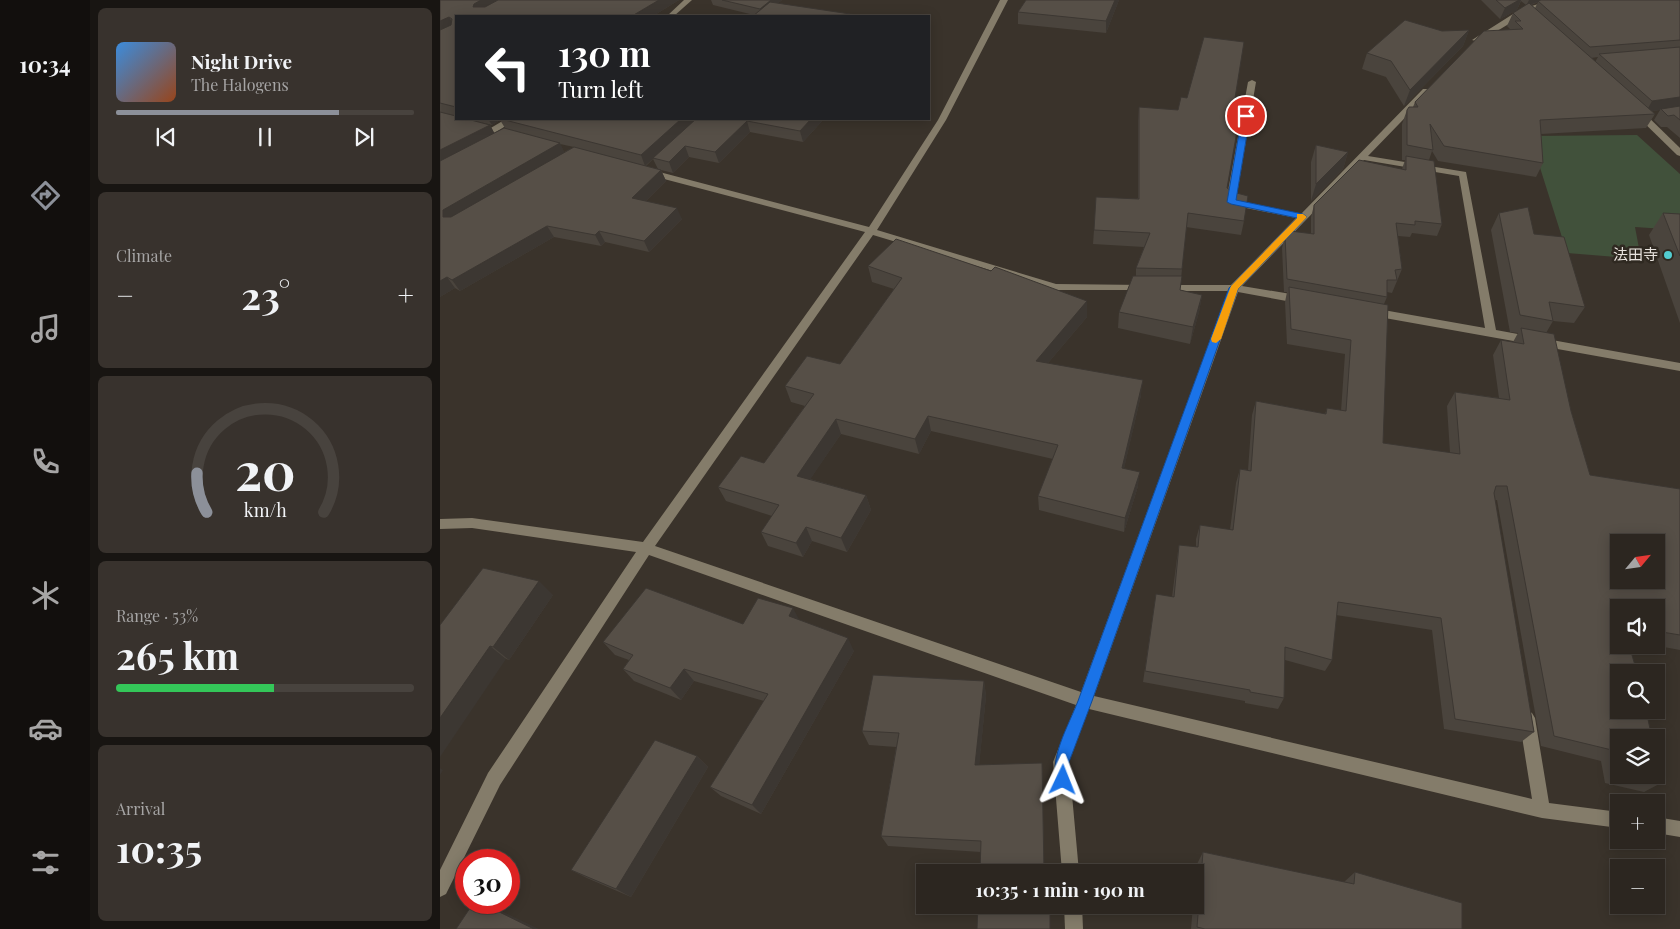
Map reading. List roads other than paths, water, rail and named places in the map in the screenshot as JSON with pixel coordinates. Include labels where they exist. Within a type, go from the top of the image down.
[{"type":"street","points":[[671,15],[688,0]]},
{"type":"street","points":[[440,888],[494,779],[646,548],[871,231],[942,120],[1004,0]]},
{"type":"street","points":[[1472,44],[1478,37],[1524,11],[1559,0]]},
{"type":"street","points":[[1252,82],[1231,202],[1303,217]]},
{"type":"street","points":[[1069,864],[1062,762],[1234,288],[1430,87]]},
{"type":"street","points":[[1630,105],[1648,116],[1680,153]]},
{"type":"street","points":[[508,135],[488,129],[510,120]]},
{"type":"street","points":[[1361,157],[1463,174],[1491,332]]},
{"type":"street","points":[[647,169],[871,231],[1056,287],[1234,288],[1310,301]]},
{"type":"street","points":[[1358,309],[1680,367]]},
{"type":"street","points":[[440,524],[472,523],[646,548],[1085,701],[1542,810],[1610,819]]},
{"type":"street","points":[[1524,702],[1542,810]]},
{"type":"street","points":[[1665,826],[1680,828]]},
{"type":"street","points":[[1073,914],[1074,929]]},
{"type":"place","name":"法田寺","points":[[1668,255]]}]
